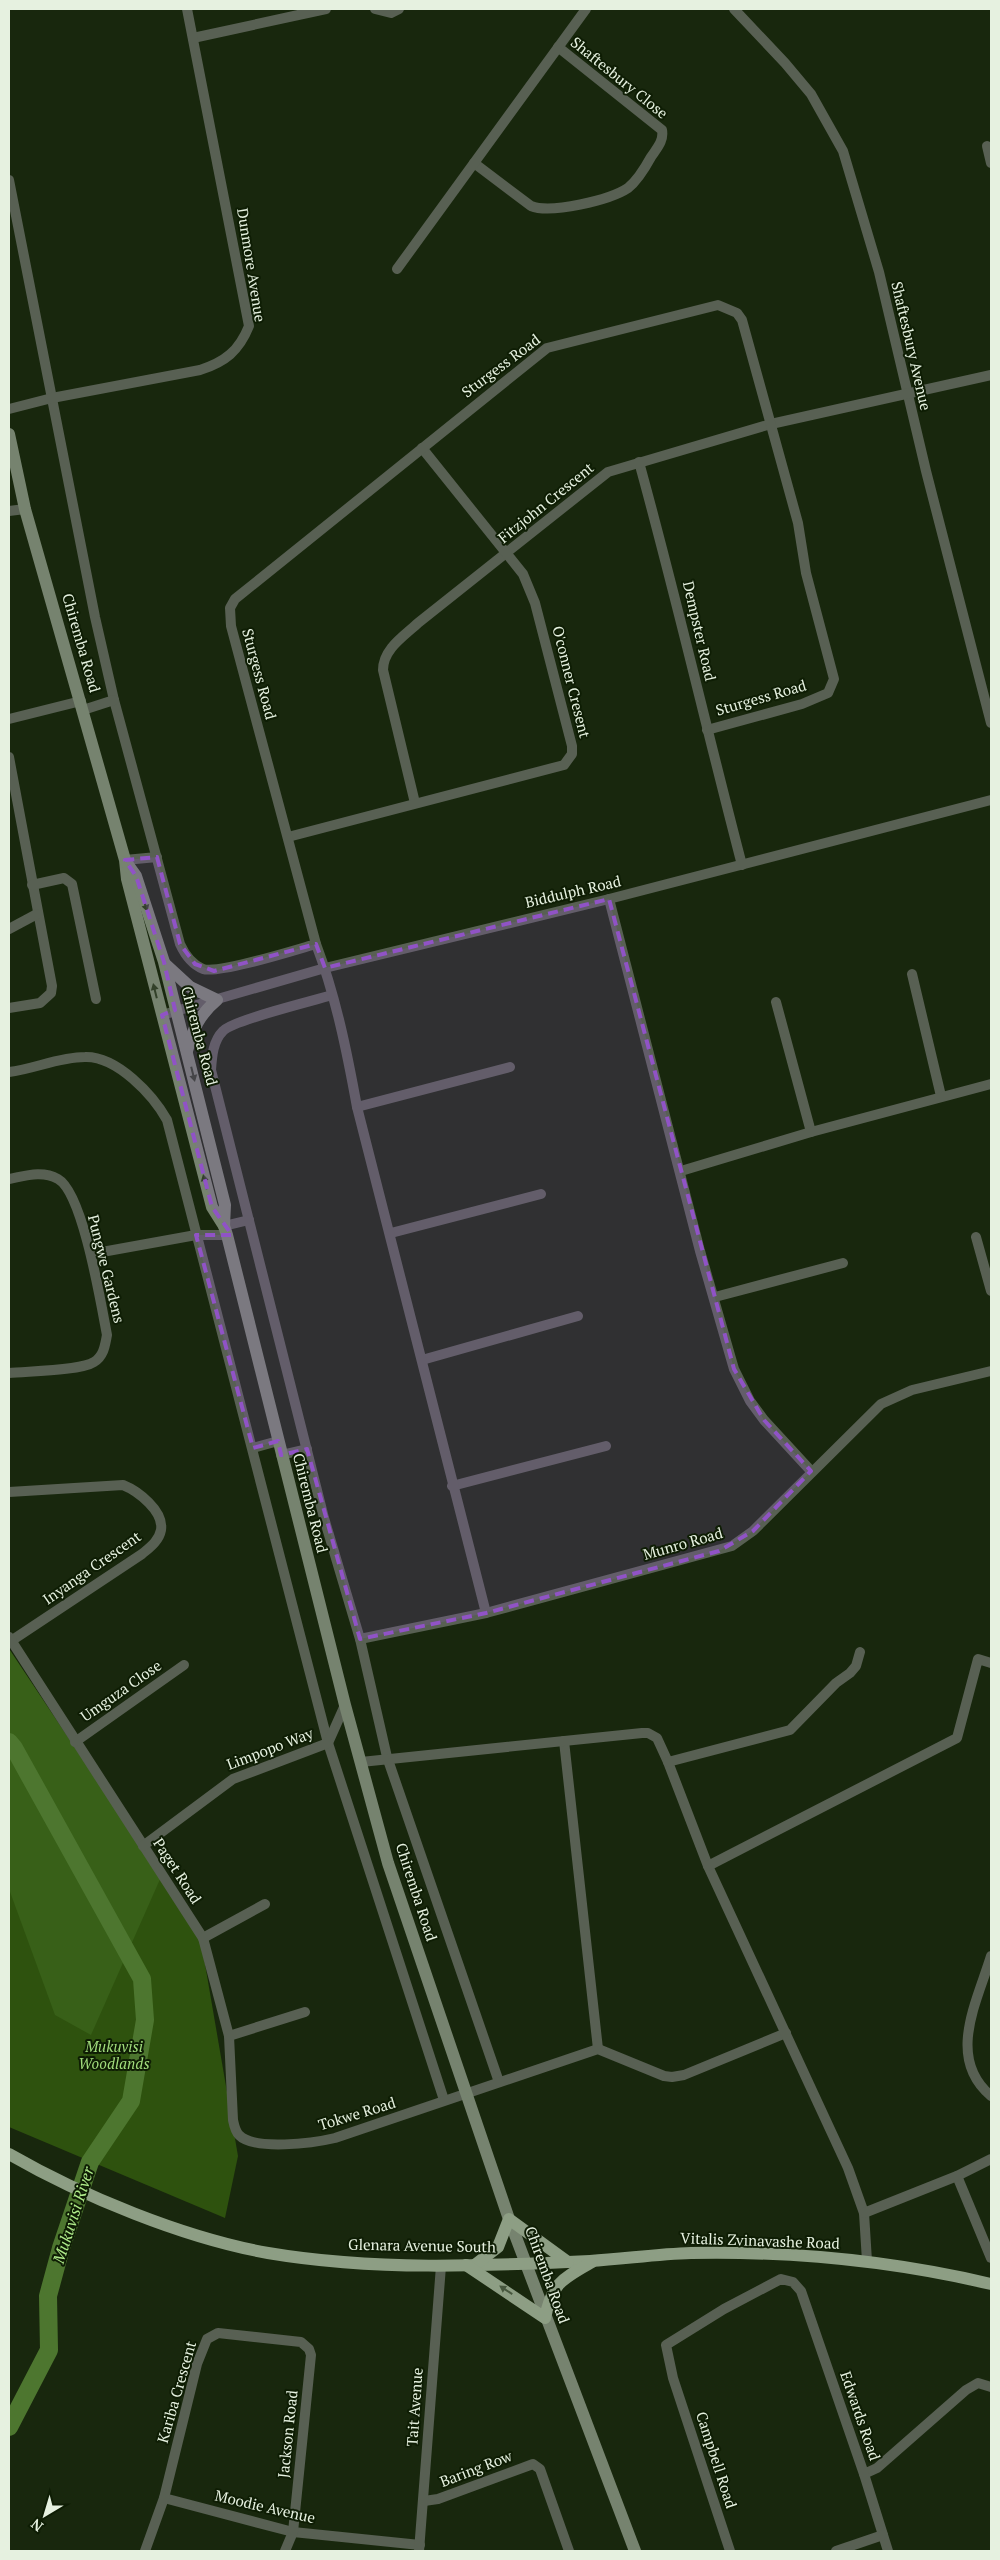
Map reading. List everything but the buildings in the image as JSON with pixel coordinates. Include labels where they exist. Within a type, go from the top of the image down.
[{"type":"main road","name":"Chiremba Road","points":[[9,434],[25,509],[125,860],[127,879],[212,1208],[225,1230]]},
{"type":"main road","name":"Chiremba Road","points":[[125,860],[136,876],[164,962],[225,1204],[225,1230],[345,1705],[388,1863],[509,2219],[635,2551]]},
{"type":"main road","points":[[164,962],[190,987],[216,1000],[195,1025],[187,1051]]},
{"type":"main road","name":"Glenara Avenue South","points":[[9,2154],[90,2195],[208,2238],[266,2252],[354,2263],[441,2266],[525,2263]]},
{"type":"main road","points":[[568,2262],[509,2219],[498,2247],[471,2264],[545,2318],[549,2297],[555,2287],[563,2278],[593,2261]]},
{"type":"main road","name":"Vitalis Zvinavashe Road","points":[[525,2263],[593,2261],[690,2253],[790,2255],[867,2261],[913,2267],[991,2284]]},
{"type":"street","name":"Dunmore Avenue","points":[[9,410],[52,398],[200,370],[219,364],[234,353],[245,336],[249,326],[187,9]]},
{"type":"street","points":[[193,38],[326,9]]},
{"type":"street","points":[[375,9],[391,13],[399,9]]},
{"type":"street","name":"Shaftesbury Close","points":[[397,269],[586,9]]},
{"type":"street","name":"Shaftesbury Avenue","points":[[734,9],[785,63],[811,94],[843,151],[879,272],[907,394],[991,723]]},
{"type":"street","name":"Shaftesbury Close","points":[[474,163],[537,209],[554,208],[609,196],[627,188],[637,180],[661,143],[662,130],[558,48]]},
{"type":"street","points":[[986,146],[991,163]]},
{"type":"street","points":[[9,180],[93,607],[114,700],[180,944],[186,956],[195,964],[214,971],[316,944]]},
{"type":"street","name":"Sturgess Road","points":[[486,1613],[452,1486],[391,1233],[357,1107],[345,1044],[325,968],[316,944],[231,626],[230,608],[236,599],[547,348],[718,306],[737,313],[742,320],[798,523],[806,573],[834,679],[828,693],[802,704],[707,730]]},
{"type":"street","name":"Fitzjohn Crescent","points":[[416,803],[383,670],[383,660],[395,644],[418,623],[608,472],[771,424],[991,374]]},
{"type":"street","name":"O'conner Cresent","points":[[288,837],[564,765],[572,754],[572,746],[535,603],[523,574],[422,448]]},
{"type":"street","name":"Dempster Road","points":[[639,462],[672,580],[707,730],[742,865]]},
{"type":"street","points":[[9,511],[25,509]]},
{"type":"street","points":[[9,719],[114,700]]},
{"type":"street","points":[[9,757],[52,986],[51,993],[40,1003],[9,1008]]},
{"type":"street","name":"Biddulph Road","points":[[162,1015],[325,968],[609,899],[991,800]]},
{"type":"street","points":[[125,860],[157,857]]},
{"type":"street","points":[[32,885],[64,878],[72,884],[96,999]]},
{"type":"street","points":[[609,899],[681,1171],[700,1251],[715,1297],[730,1357],[750,1401],[764,1420],[811,1471]]},
{"type":"street","points":[[9,929],[37,914]]},
{"type":"street","points":[[912,974],[941,1096]]},
{"type":"street","points":[[332,995],[230,1025],[217,1040],[212,1053],[211,1070],[324,1518],[360,1639],[387,1757],[499,2082]]},
{"type":"street","points":[[776,1002],[811,1132]]},
{"type":"street","points":[[9,1072],[75,1057],[98,1059],[133,1079],[148,1092],[168,1120],[328,1743],[444,2100]]},
{"type":"street","points":[[357,1107],[510,1067]]},
{"type":"street","points":[[681,1171],[811,1132],[991,1084]]},
{"type":"street","name":"Pungwe Gardens","points":[[9,1179],[34,1174],[46,1175],[57,1178],[66,1185],[71,1194],[90,1254],[107,1335],[105,1348],[101,1356],[94,1362],[82,1366],[9,1372]]},
{"type":"street","points":[[391,1233],[541,1194]]},
{"type":"street","points":[[90,1254],[225,1230],[249,1220]]},
{"type":"street","points":[[976,1237],[991,1291]]},
{"type":"street","points":[[715,1297],[842,1263]]},
{"type":"street","points":[[422,1360],[578,1316]]},
{"type":"street","name":"Munro Road","points":[[360,1639],[486,1613],[732,1546],[753,1531],[860,1423],[890,1399],[912,1390],[991,1371]]},
{"type":"street","points":[[253,1448],[278,1441]]},
{"type":"street","points":[[452,1486],[606,1446]]},
{"type":"street","points":[[281,1455],[307,1449]]},
{"type":"street","name":"Inyanga Crescent","points":[[9,1492],[123,1485],[145,1497],[160,1520],[161,1530],[153,1544],[142,1554],[10,1639]]},
{"type":"street","name":"Paget Road","points":[[10,1639],[203,1938],[229,2036],[233,2120],[239,2135],[253,2142]]},
{"type":"street","points":[[668,1762],[790,1730],[836,1683],[850,1673],[856,1666],[860,1652]]},
{"type":"street","points":[[708,1866],[957,1738],[978,1658],[991,1663]]},
{"type":"street","name":"Umguza Close","points":[[75,1742],[184,1665]]},
{"type":"street","name":"Limpopo Way","points":[[143,1846],[233,1779],[328,1743],[345,1705]]},
{"type":"street","points":[[361,1762],[387,1757],[648,1733],[657,1738],[708,1866],[848,2168],[864,2213],[867,2261]]},
{"type":"street","points":[[564,1741],[598,2049],[664,2076],[672,2077],[684,2075],[786,2033]]},
{"type":"street","points":[[203,1938],[265,1904]]},
{"type":"street","points":[[991,1956],[968,2034],[967,2058],[974,2076],[991,2096]]},
{"type":"street","points":[[229,2036],[304,2012]]},
{"type":"street","name":"Tokwe Road","points":[[253,2142],[312,2143],[364,2130],[444,2100],[468,2094],[598,2049]]},
{"type":"street","points":[[864,2213],[957,2176],[989,2160],[991,2148]]},
{"type":"street","points":[[957,2176],[991,2258]]},
{"type":"street","name":"Tait Avenue","points":[[420,2548],[441,2266]]},
{"type":"street","name":"Campbell Road","points":[[730,2551],[673,2378],[666,2345],[773,2282],[781,2279],[789,2280],[801,2291]]},
{"type":"street","name":"Edwards Road","points":[[801,2291],[864,2474],[888,2551]]},
{"type":"street","name":"Kariba Crescent","points":[[145,2551],[164,2498],[197,2364],[207,2339],[218,2333],[301,2342],[309,2349]]},
{"type":"street","name":"Jackson Road","points":[[285,2551],[293,2532],[311,2356],[309,2349]]},
{"type":"street","points":[[864,2474],[877,2468],[966,2390],[978,2384],[991,2387]]},
{"type":"street","name":"Baring Row","points":[[424,2501],[438,2499],[533,2464],[540,2469],[569,2551]]},
{"type":"street","name":"Moodie Avenue","points":[[164,2498],[293,2532],[420,2548]]},
{"type":"street","points":[[836,2551],[883,2536]]},
{"type":"highlighted area","points":[[157,857],[180,944],[195,964],[214,971],[316,944],[325,968],[609,899],[734,1369],[764,1420],[811,1471],[753,1531],[719,1551],[486,1613],[360,1639],[307,1449],[281,1455],[278,1441],[253,1448],[196,1235],[232,1235],[212,1207],[162,1015],[175,1010],[164,962],[136,876],[125,860]]},
{"type":"green space","name":"Mukuvisi Woodlands","points":[[9,1649],[200,1935],[238,2156],[225,2218],[9,2127]]},
{"type":"green space","points":[[9,1649],[161,1877],[91,2035],[55,2015],[9,1889]]},
{"type":"waterway","name":"Mukuvisi River","points":[[9,1742],[142,1979],[145,2020],[131,2101],[90,2162],[61,2248],[48,2296],[49,2350],[9,2427]]}]
